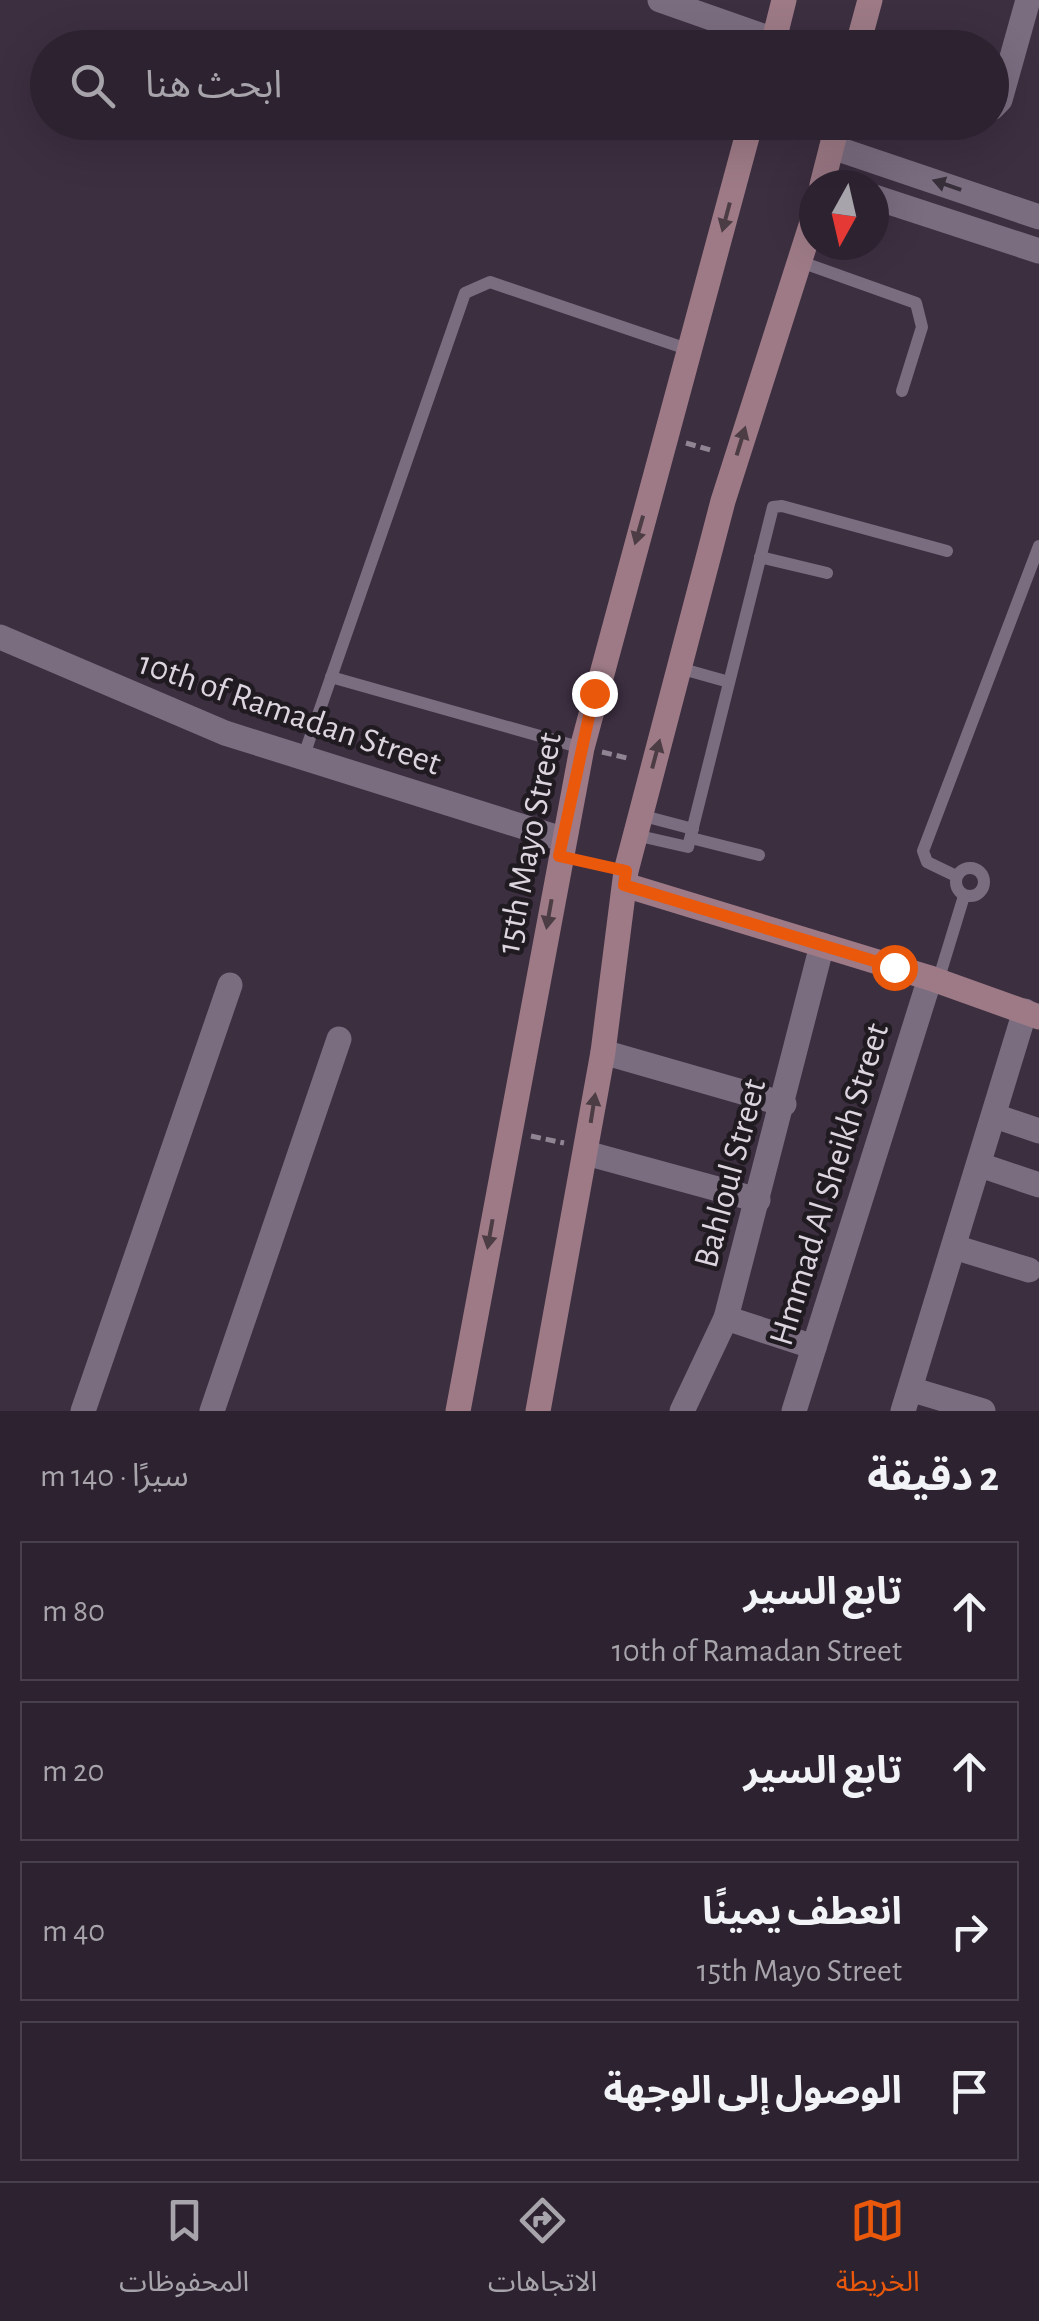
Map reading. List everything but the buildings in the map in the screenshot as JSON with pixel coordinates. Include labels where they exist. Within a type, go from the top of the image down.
[{"type":"main road","points":[[776,30],[784,0]]},
{"type":"main road","points":[[862,30],[870,0]]},
{"type":"main road","name":"15th Mayo Street","points":[[458,1411],[582,748],[746,140]]},
{"type":"main road","points":[[830,170],[835,140]]},
{"type":"main road","points":[[538,1411],[586,1150],[624,885],[736,458],[801,262]]},
{"type":"main road","points":[[624,885],[934,979],[1032,1014]]},
{"type":"street","points":[[660,0],[737,30]]},
{"type":"street","points":[[1009,68],[1028,0]]},
{"type":"street","points":[[849,140],[1039,216]]},
{"type":"street","points":[[889,202],[1039,252]]},
{"type":"street","name":"10th of Ramadan Street","points":[[0,637],[178,716],[562,840]]},
{"type":"street","name":"Bahloul Street","points":[[682,1411],[726,1318],[822,945]]},
{"type":"street","name":"Hmmad Al Sheikh Street","points":[[794,1411],[934,979]]},
{"type":"street","points":[[83,1411],[230,985]]},
{"type":"street","points":[[982,1411],[907,1400],[995,1116],[1032,1014]]},
{"type":"street","points":[[212,1411],[339,1039]]},
{"type":"street","points":[[602,1052],[784,1104]]},
{"type":"street","points":[[995,1116],[1039,1131]]},
{"type":"street","points":[[586,1150],[758,1200]]},
{"type":"street","points":[[980,1165],[1039,1186]]},
{"type":"street","points":[[954,1248],[1029,1270]]},
{"type":"street","points":[[726,1318],[814,1348]]},
{"type":"lane","points":[[801,262],[916,303],[922,327],[902,391]]},
{"type":"lane","points":[[303,758],[462,299],[470,288],[496,284],[690,350]]},
{"type":"lane","points":[[638,825],[688,847],[771,511],[777,506],[946,551]]},
{"type":"lane","points":[[956,876],[927,862],[923,852],[1039,546]]},
{"type":"lane","points":[[760,557],[827,574]]},
{"type":"lane","points":[[678,668],[729,682]]},
{"type":"lane","points":[[331,677],[582,748]]},
{"type":"lane","points":[[638,825],[692,833],[759,856]]},
{"type":"lane","points":[[968,868],[976,869],[984,881],[978,894],[964,896],[955,884],[956,876],[968,868]]},
{"type":"lane","points":[[934,979],[964,896]]},
{"type":"path","points":[[666,438],[736,458]]},
{"type":"path","points":[[582,748],[653,764]]},
{"type":"path","points":[[509,1132],[586,1150]]},
{"type":"route","points":[[594,693],[559,856],[626,871],[624,885],[894,967]]}]
